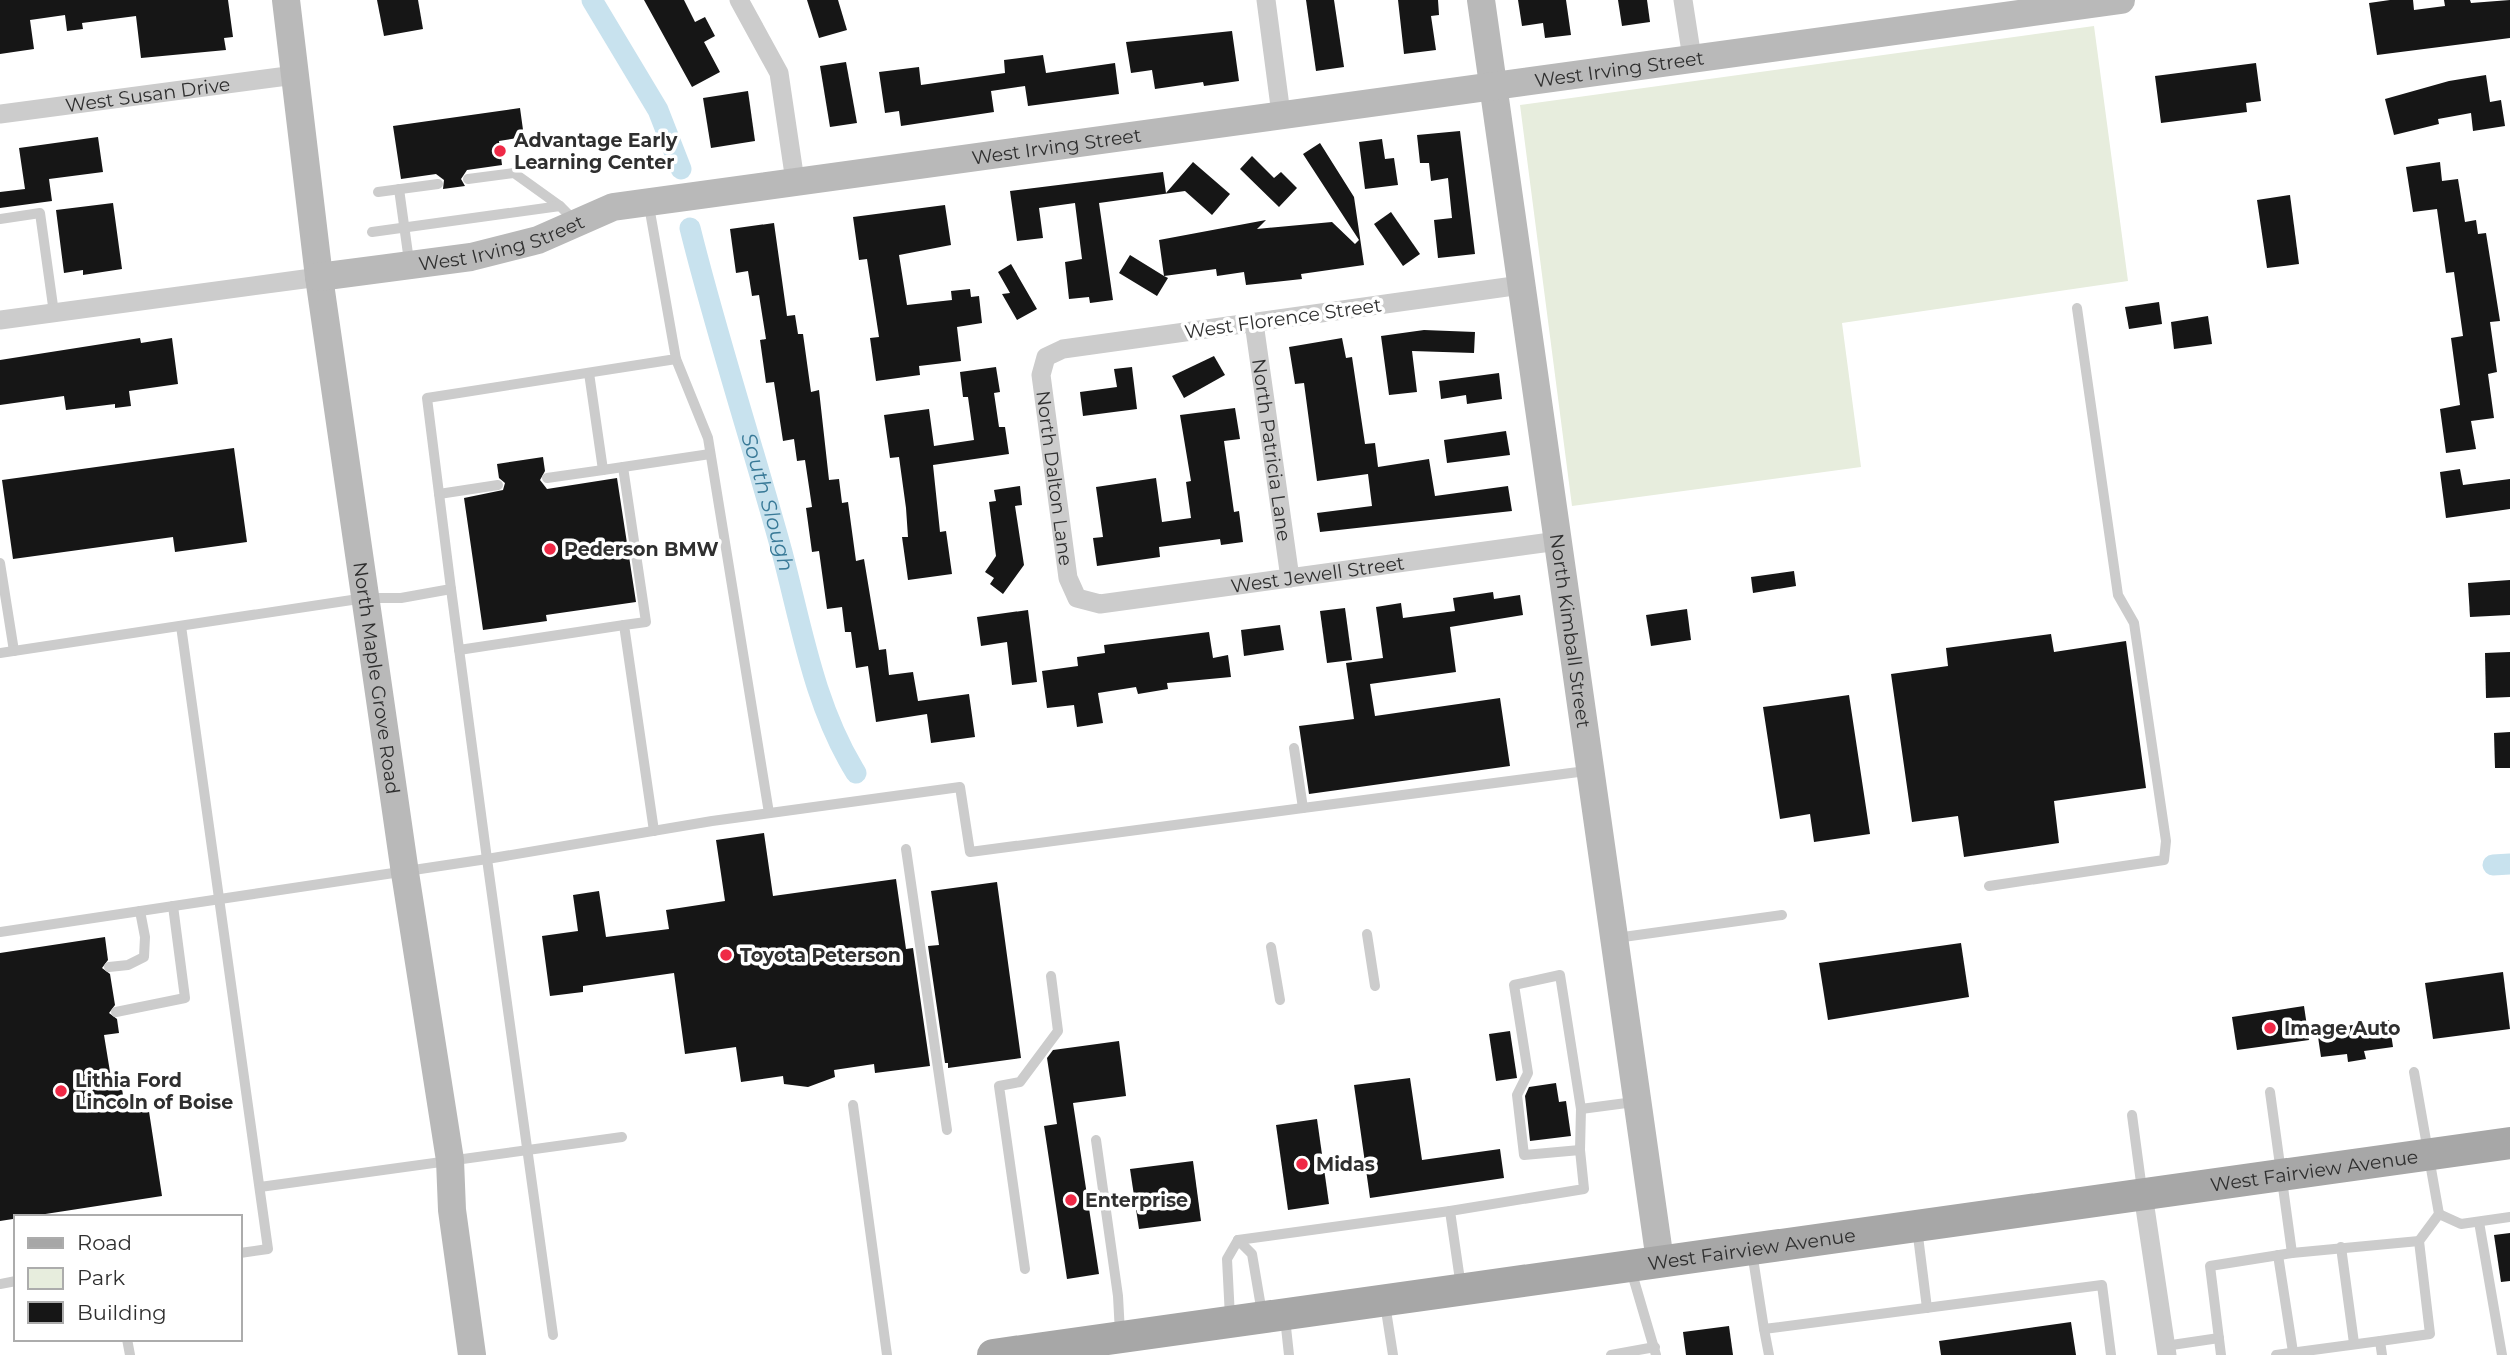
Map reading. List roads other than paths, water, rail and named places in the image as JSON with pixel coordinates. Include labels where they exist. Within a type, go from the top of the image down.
[{"type":"main road","name":"West Fairview Avenue","points":[[1010,1354],[2510,1143]]},
{"type":"street","name":"North Maple Grove Road","points":[[286,0],[319,277],[405,873],[450,1160],[452,1210],[472,1355]]},
{"type":"street","points":[[739,0],[779,73],[795,181]]},
{"type":"street","points":[[1266,0],[1281,114]]},
{"type":"street","name":"North Kimball Street","points":[[1480,0],[1637,1101],[1645,1264]]},
{"type":"street","points":[[1683,0],[1692,58]]},
{"type":"street","name":"West Irving Street","points":[[0,320],[471,257],[538,240],[568,214],[613,207],[2121,0]]},
{"type":"street","name":"West Susan Drive","points":[[0,114],[295,75]]},
{"type":"street","name":"West Florence Street","points":[[1046,357],[1063,349],[1521,285]]},
{"type":"street","name":"North Patricia Lane","points":[[1254,323],[1290,578]]},
{"type":"street","name":"North Dalton Lane","points":[[1046,357],[1041,375],[1068,578],[1077,598]]},
{"type":"street","name":"West Jewell Street","points":[[1077,598],[1100,604],[1558,541]]},
{"type":"street","points":[[2143,1194],[2166,1351]]},
{"type":"lane","points":[[468,179],[514,173],[568,214]]},
{"type":"lane","points":[[378,192],[438,184]]},
{"type":"lane","points":[[399,189],[410,265]]},
{"type":"lane","points":[[649,202],[676,359],[708,438],[769,813]]},
{"type":"lane","points":[[0,219],[40,213],[54,313]]},
{"type":"lane","points":[[372,232],[568,214]]},
{"type":"lane","points":[[1989,886],[2164,860],[2166,841],[2134,623],[2118,595],[2077,308]]},
{"type":"lane","points":[[553,1335],[526,1150],[427,398],[676,359]]},
{"type":"lane","points":[[589,373],[603,470]]},
{"type":"lane","points":[[547,478],[710,454]]},
{"type":"lane","points":[[459,650],[646,622],[623,467]]},
{"type":"lane","points":[[439,494],[498,485]]},
{"type":"lane","points":[[0,563],[14,650]]},
{"type":"lane","points":[[0,653],[365,598],[401,598],[451,589]]},
{"type":"lane","points":[[624,625],[654,831]]},
{"type":"lane","points":[[181,626],[268,1250],[242,1253]]},
{"type":"lane","points":[[1294,748],[1303,808]]},
{"type":"lane","points":[[0,932],[405,873],[769,813],[960,787],[970,852],[1590,770]]},
{"type":"lane","points":[[906,849],[947,1130]]},
{"type":"lane","points":[[116,1012],[185,998],[173,906]]},
{"type":"lane","points":[[109,967],[128,965],[144,957],[145,937],[140,911]]},
{"type":"lane","points":[[1614,938],[1782,915]]},
{"type":"lane","points":[[1367,933],[1375,986]]},
{"type":"lane","points":[[1271,947],[1280,1000]]},
{"type":"lane","points":[[1238,1240],[1450,1211],[1584,1189],[1580,1150],[1581,1109],[1560,975],[1514,985],[1528,1073],[1517,1094],[1524,1155],[1580,1150]]},
{"type":"lane","points":[[1025,1269],[999,1086],[1020,1082],[1058,1031],[1051,976]]},
{"type":"lane","points":[[2276,1355],[2430,1334],[2419,1241],[2439,1213],[2414,1072]]},
{"type":"lane","points":[[2270,1092],[2292,1253]]},
{"type":"lane","points":[[1581,1109],[1637,1101]]},
{"type":"lane","points":[[853,1105],[887,1355]]},
{"type":"lane","points":[[2132,1115],[2143,1194]]},
{"type":"lane","points":[[260,1187],[622,1137]]},
{"type":"lane","points":[[1096,1140],[1118,1296],[1120,1337]]},
{"type":"lane","points":[[1450,1211],[1462,1289]]},
{"type":"lane","points":[[2439,1213],[2461,1224],[2510,1217]]},
{"type":"lane","points":[[2479,1222],[2502,1355]]},
{"type":"lane","points":[[1917,1226],[1927,1308]]},
{"type":"lane","points":[[1238,1240],[1252,1254],[1289,1355]]},
{"type":"lane","points":[[1230,1322],[1227,1259],[1238,1240]]},
{"type":"lane","points":[[2221,1355],[2210,1266],[2341,1247],[2419,1241]]},
{"type":"lane","points":[[2341,1247],[2354,1343]]},
{"type":"lane","points":[[1752,1249],[1769,1355]]},
{"type":"lane","points":[[2278,1255],[2292,1352]]},
{"type":"lane","points":[[1611,1355],[1656,1351],[1645,1264]]},
{"type":"lane","points":[[1764,1329],[2102,1285],[2111,1355]]},
{"type":"lane","points":[[1385,1300],[1393,1355]]},
{"type":"lane","points":[[2166,1351],[2219,1339]]},
{"type":"lane","points":[[2380,1341],[2382,1355]]},
{"type":"waterway","name":"South Slough","points":[[592,0],[658,110],[681,169]]},
{"type":"waterway","name":"South Slough","points":[[690,228],[819,693],[856,773]]},
{"type":"waterway","name":"South Slough","points":[[2493,865],[2510,864]]},
{"type":"place","name":"Advantage Early Learning Center","points":[[500,151]]},
{"type":"place","name":"Pederson BMW","points":[[550,549]]},
{"type":"place","name":"Toyota Peterson","points":[[726,955]]},
{"type":"place","name":"Image Auto","points":[[2270,1028]]},
{"type":"place","name":"Lithia Ford Lincoln of Boise","points":[[61,1091]]},
{"type":"place","name":"Midas","points":[[1302,1164]]},
{"type":"place","name":"Enterprise","points":[[1071,1200]]}]
